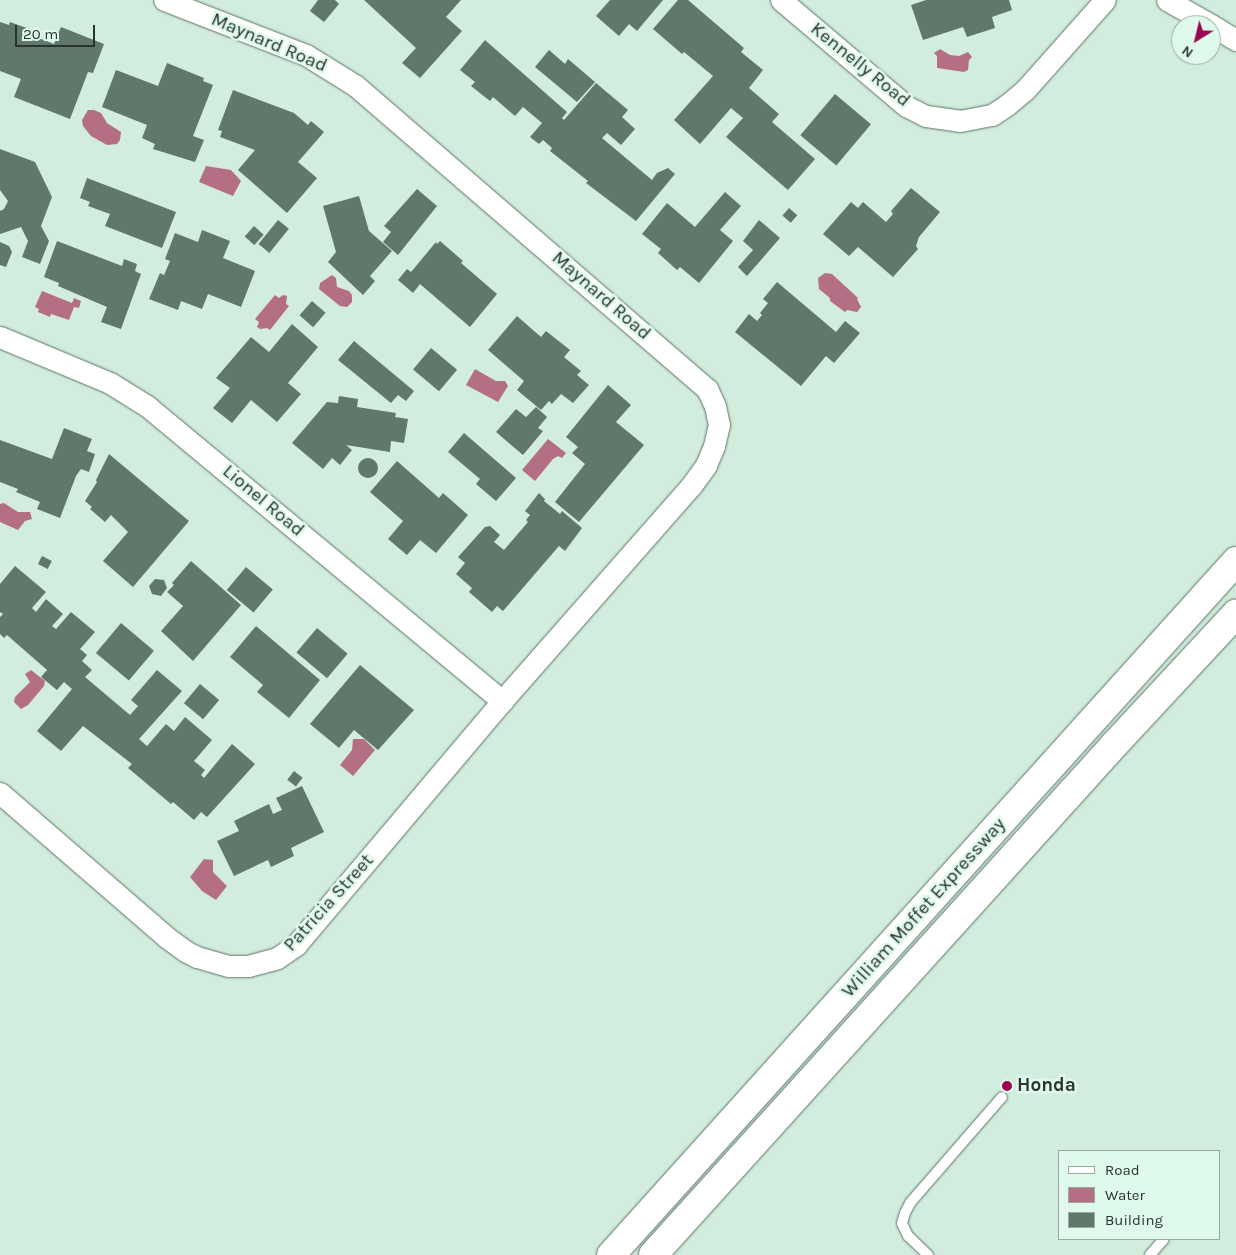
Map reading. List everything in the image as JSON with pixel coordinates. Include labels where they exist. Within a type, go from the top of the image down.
[{"type":"main road","name":"William Moffet Expressway","points":[[612,1255],[1236,561]]},
{"type":"main road","name":"William Moffet Expressway","points":[[653,1255],[1108,752],[1236,614]]},
{"type":"street","name":"Maynard Road","points":[[164,0],[306,55],[356,86],[707,389],[715,406],[719,425],[714,446],[706,465],[691,486],[502,701]]},
{"type":"street","name":"Kennelly Road","points":[[781,0],[906,106],[926,116],[960,121],[992,115],[1025,90],[1105,0]]},
{"type":"street","points":[[1167,0],[1193,15]]},
{"type":"street","points":[[1221,31],[1236,40]]},
{"type":"street","name":"Lionel Road","points":[[0,337],[110,383],[147,406],[502,701]]},
{"type":"street","name":"Patricia Street","points":[[0,793],[166,938],[185,951],[212,962],[229,966],[248,966],[277,958],[296,945],[502,701]]},
{"type":"lane","points":[[928,1255],[908,1236],[902,1223],[905,1213],[910,1203],[1002,1097]]},
{"type":"lane","points":[[1150,1255],[1163,1240]]},
{"type":"water","points":[[940,49],[950,55],[959,56],[968,52],[972,57],[969,60],[968,70],[964,72],[937,68],[937,56],[934,53]]},
{"type":"water","points":[[88,110],[101,113],[107,123],[121,132],[120,140],[117,144],[107,145],[91,136],[83,126],[82,120]]},
{"type":"water","points":[[206,166],[231,170],[241,181],[233,196],[199,182]]},
{"type":"water","points":[[825,273],[832,274],[858,298],[861,307],[857,312],[847,310],[845,312],[830,301],[830,298],[819,289],[818,278]]},
{"type":"water","points":[[332,275],[336,278],[337,287],[349,291],[352,295],[352,302],[347,307],[340,306],[319,289],[320,283]]},
{"type":"water","points":[[42,291],[72,303],[74,298],[81,301],[79,308],[74,307],[69,320],[51,314],[50,317],[38,312],[39,309],[35,307]]},
{"type":"water","points":[[275,295],[279,298],[283,295],[287,296],[286,304],[289,306],[270,330],[267,328],[260,329],[257,327],[259,322],[255,319]]},
{"type":"water","points":[[475,369],[496,381],[505,381],[508,386],[498,402],[466,385]]},
{"type":"water","points":[[548,439],[566,453],[562,458],[558,456],[553,459],[535,481],[522,470]]},
{"type":"water","points":[[4,503],[18,512],[30,512],[32,519],[25,521],[18,530],[0,522],[0,504]]},
{"type":"water","points":[[31,670],[45,681],[44,686],[28,705],[21,709],[14,702],[15,697],[30,682],[25,674]]},
{"type":"water","points":[[353,739],[364,739],[375,750],[353,776],[340,765],[352,750]]},
{"type":"water","points":[[204,859],[213,860],[213,872],[227,886],[216,900],[202,891],[190,877]]},
{"type":"building","points":[[318,0],[335,0],[339,4],[324,22],[310,11]]},
{"type":"building","points":[[364,0],[461,0],[446,17],[462,31],[420,78],[402,63],[416,48]]},
{"type":"building","points":[[610,0],[663,0],[637,31],[629,24],[619,36],[596,16]]},
{"type":"building","points":[[678,0],[688,0],[744,48],[741,52],[763,70],[749,88],[779,114],[772,122],[815,159],[788,190],[726,137],[743,118],[731,108],[700,144],[674,120],[713,76],[684,52],[682,54],[653,29]]},
{"type":"building","points":[[926,0],[1009,0],[1012,10],[992,17],[995,28],[967,37],[963,27],[923,40],[911,5]]},
{"type":"building","points":[[0,22],[9,25],[10,22],[35,31],[33,36],[54,44],[61,27],[104,44],[93,73],[88,72],[70,119],[14,97],[21,79],[0,71]]},
{"type":"building","points":[[485,40],[567,112],[562,118],[564,120],[596,83],[628,110],[622,117],[635,129],[621,145],[607,133],[602,138],[652,180],[657,173],[668,168],[675,174],[636,221],[586,183],[588,181],[550,151],[552,148],[543,140],[539,144],[530,137],[542,123],[523,107],[515,116],[493,97],[490,101],[471,86],[475,82],[460,70]]},
{"type":"building","points":[[549,50],[565,64],[568,59],[595,82],[577,102],[535,67]]},
{"type":"building","points":[[167,63],[204,78],[203,81],[213,85],[193,136],[204,140],[195,162],[153,149],[155,144],[142,138],[147,125],[102,107],[116,70],[158,86]]},
{"type":"building","points":[[233,90],[294,113],[308,125],[311,121],[324,132],[298,162],[317,178],[287,213],[238,170],[255,150],[220,137],[222,131],[218,130]]},
{"type":"building","points":[[835,94],[871,124],[836,166],[800,135]]},
{"type":"building","points":[[0,149],[35,162],[52,197],[41,226],[49,241],[40,264],[22,257],[28,241],[21,227],[0,234],[0,211],[4,209],[8,201],[0,190]]},
{"type":"building","points":[[87,178],[176,212],[162,248],[105,226],[110,214],[88,206],[90,202],[80,198]]},
{"type":"building","points":[[911,188],[940,212],[919,237],[916,246],[918,249],[893,277],[858,247],[849,256],[823,234],[851,202],[858,208],[863,202],[886,222],[893,214],[891,211]]},
{"type":"building","points":[[417,189],[437,206],[398,255],[383,242],[391,232],[384,226]]},
{"type":"building","points":[[725,192],[741,206],[720,230],[733,241],[699,283],[680,267],[677,270],[658,253],[661,249],[642,234],[667,203],[695,227]]},
{"type":"building","points":[[359,196],[369,231],[392,251],[370,276],[375,281],[363,295],[328,262],[336,252],[323,206]]},
{"type":"building","points":[[789,208],[797,215],[791,223],[782,216]]},
{"type":"building","points":[[278,220],[289,229],[269,253],[258,244]]},
{"type":"building","points":[[759,220],[780,238],[747,276],[738,267],[753,250],[743,241]]},
{"type":"building","points":[[254,226],[264,235],[254,245],[245,236]]},
{"type":"building","points":[[202,230],[230,241],[223,258],[255,271],[241,307],[208,294],[202,309],[181,301],[178,310],[149,299],[160,273],[164,275],[170,261],[165,259],[175,233],[198,242]]},
{"type":"building","points":[[57,241],[122,266],[124,259],[137,264],[135,271],[141,274],[121,329],[101,322],[107,307],[58,286],[59,283],[44,277]]},
{"type":"building","points":[[440,241],[463,261],[461,263],[497,294],[470,327],[420,284],[413,293],[398,280],[407,269],[411,272],[436,242],[437,244]]},
{"type":"building","points":[[0,242],[9,246],[12,252],[6,267],[0,265]]},
{"type":"building","points":[[777,282],[836,332],[845,321],[860,333],[834,363],[826,356],[801,386],[735,332],[749,314],[757,321],[762,315],[760,313],[768,303],[763,299]]},
{"type":"building","points":[[312,301],[326,313],[313,327],[300,315]]},
{"type":"building","points":[[517,316],[541,337],[546,331],[570,350],[564,357],[581,371],[577,375],[589,385],[573,403],[561,394],[552,404],[549,401],[541,410],[517,390],[524,381],[488,350]]},
{"type":"building","points":[[292,324],[318,347],[288,383],[301,394],[277,422],[251,400],[232,423],[213,408],[230,388],[216,378],[251,337],[269,352]]},
{"type":"building","points":[[354,341],[414,391],[406,401],[398,395],[391,403],[338,360]]},
{"type":"building","points":[[431,348],[457,370],[439,391],[413,369]]},
{"type":"building","points":[[608,385],[631,405],[616,422],[644,445],[579,522],[555,502],[585,464],[572,453],[578,447],[566,437]]},
{"type":"building","points":[[339,396],[358,399],[357,407],[396,413],[395,417],[408,419],[404,443],[391,441],[390,452],[346,445],[352,450],[340,465],[332,458],[323,469],[292,443],[327,402],[338,403]]},
{"type":"building","points":[[536,407],[547,417],[538,428],[543,431],[523,455],[496,432],[516,409],[526,417]]},
{"type":"building","points":[[64,428],[92,439],[87,451],[95,454],[89,472],[81,469],[76,476],[60,518],[37,509],[40,502],[16,492],[18,489],[0,482],[0,440],[52,459]]},
{"type":"building","points":[[464,433],[516,478],[496,501],[476,484],[480,479],[448,452]]},
{"type":"building","points":[[109,454],[189,521],[133,587],[103,561],[128,532],[111,515],[105,522],[90,509],[92,507],[85,501],[97,482],[96,480]]},
{"type":"building","points":[[368,458],[375,461],[378,468],[375,475],[368,478],[361,475],[358,468],[361,461]]},
{"type":"building","points":[[397,461],[439,498],[443,493],[468,515],[436,553],[420,540],[407,555],[388,539],[403,521],[370,492]]},
{"type":"building","points":[[539,493],[545,499],[544,501],[560,514],[562,511],[582,528],[565,551],[559,546],[503,611],[497,606],[492,612],[469,592],[472,588],[456,574],[465,563],[458,557],[485,527],[490,526],[500,535],[494,542],[504,550],[528,522],[526,520],[530,515],[525,511]]},
{"type":"building","points":[[42,556],[52,561],[48,569],[38,564]]},
{"type":"building","points":[[191,561],[241,605],[193,661],[161,631],[183,606],[167,592],[174,585],[172,583]]},
{"type":"building","points":[[15,566],[46,592],[32,608],[36,612],[46,599],[63,614],[52,626],[56,629],[71,612],[95,632],[80,649],[87,655],[82,661],[92,670],[85,677],[130,715],[138,706],[131,700],[157,670],[182,691],[139,739],[147,746],[166,724],[174,731],[185,717],[212,740],[194,761],[205,770],[201,775],[204,778],[232,744],[255,764],[207,817],[201,812],[194,820],[173,802],[171,804],[128,768],[132,764],[83,726],[61,751],[37,731],[72,689],[64,682],[57,690],[41,677],[47,670],[7,635],[4,638],[0,634],[0,617],[3,614],[0,612],[0,584]]},
{"type":"building","points":[[246,567],[273,589],[254,612],[227,590]]},
{"type":"building","points":[[155,579],[164,580],[167,588],[161,596],[152,594],[149,586]]},
{"type":"building","points":[[121,623],[154,651],[129,681],[96,653]]},
{"type":"building","points":[[256,626],[320,680],[289,718],[257,692],[263,685],[230,657]]},
{"type":"building","points":[[317,628],[348,654],[327,678],[296,653]]},
{"type":"building","points":[[360,665],[414,710],[378,750],[354,730],[339,748],[310,724]]},
{"type":"building","points":[[200,684],[219,700],[203,719],[184,703]]},
{"type":"building","points":[[294,771],[303,778],[296,786],[287,780]]},
{"type":"building","points":[[302,786],[324,832],[291,848],[294,856],[271,867],[268,860],[234,876],[217,841],[239,831],[234,821],[269,804],[273,814],[282,810],[276,798]]},
{"type":"place","name":"Honda","points":[[1007,1086]]}]
